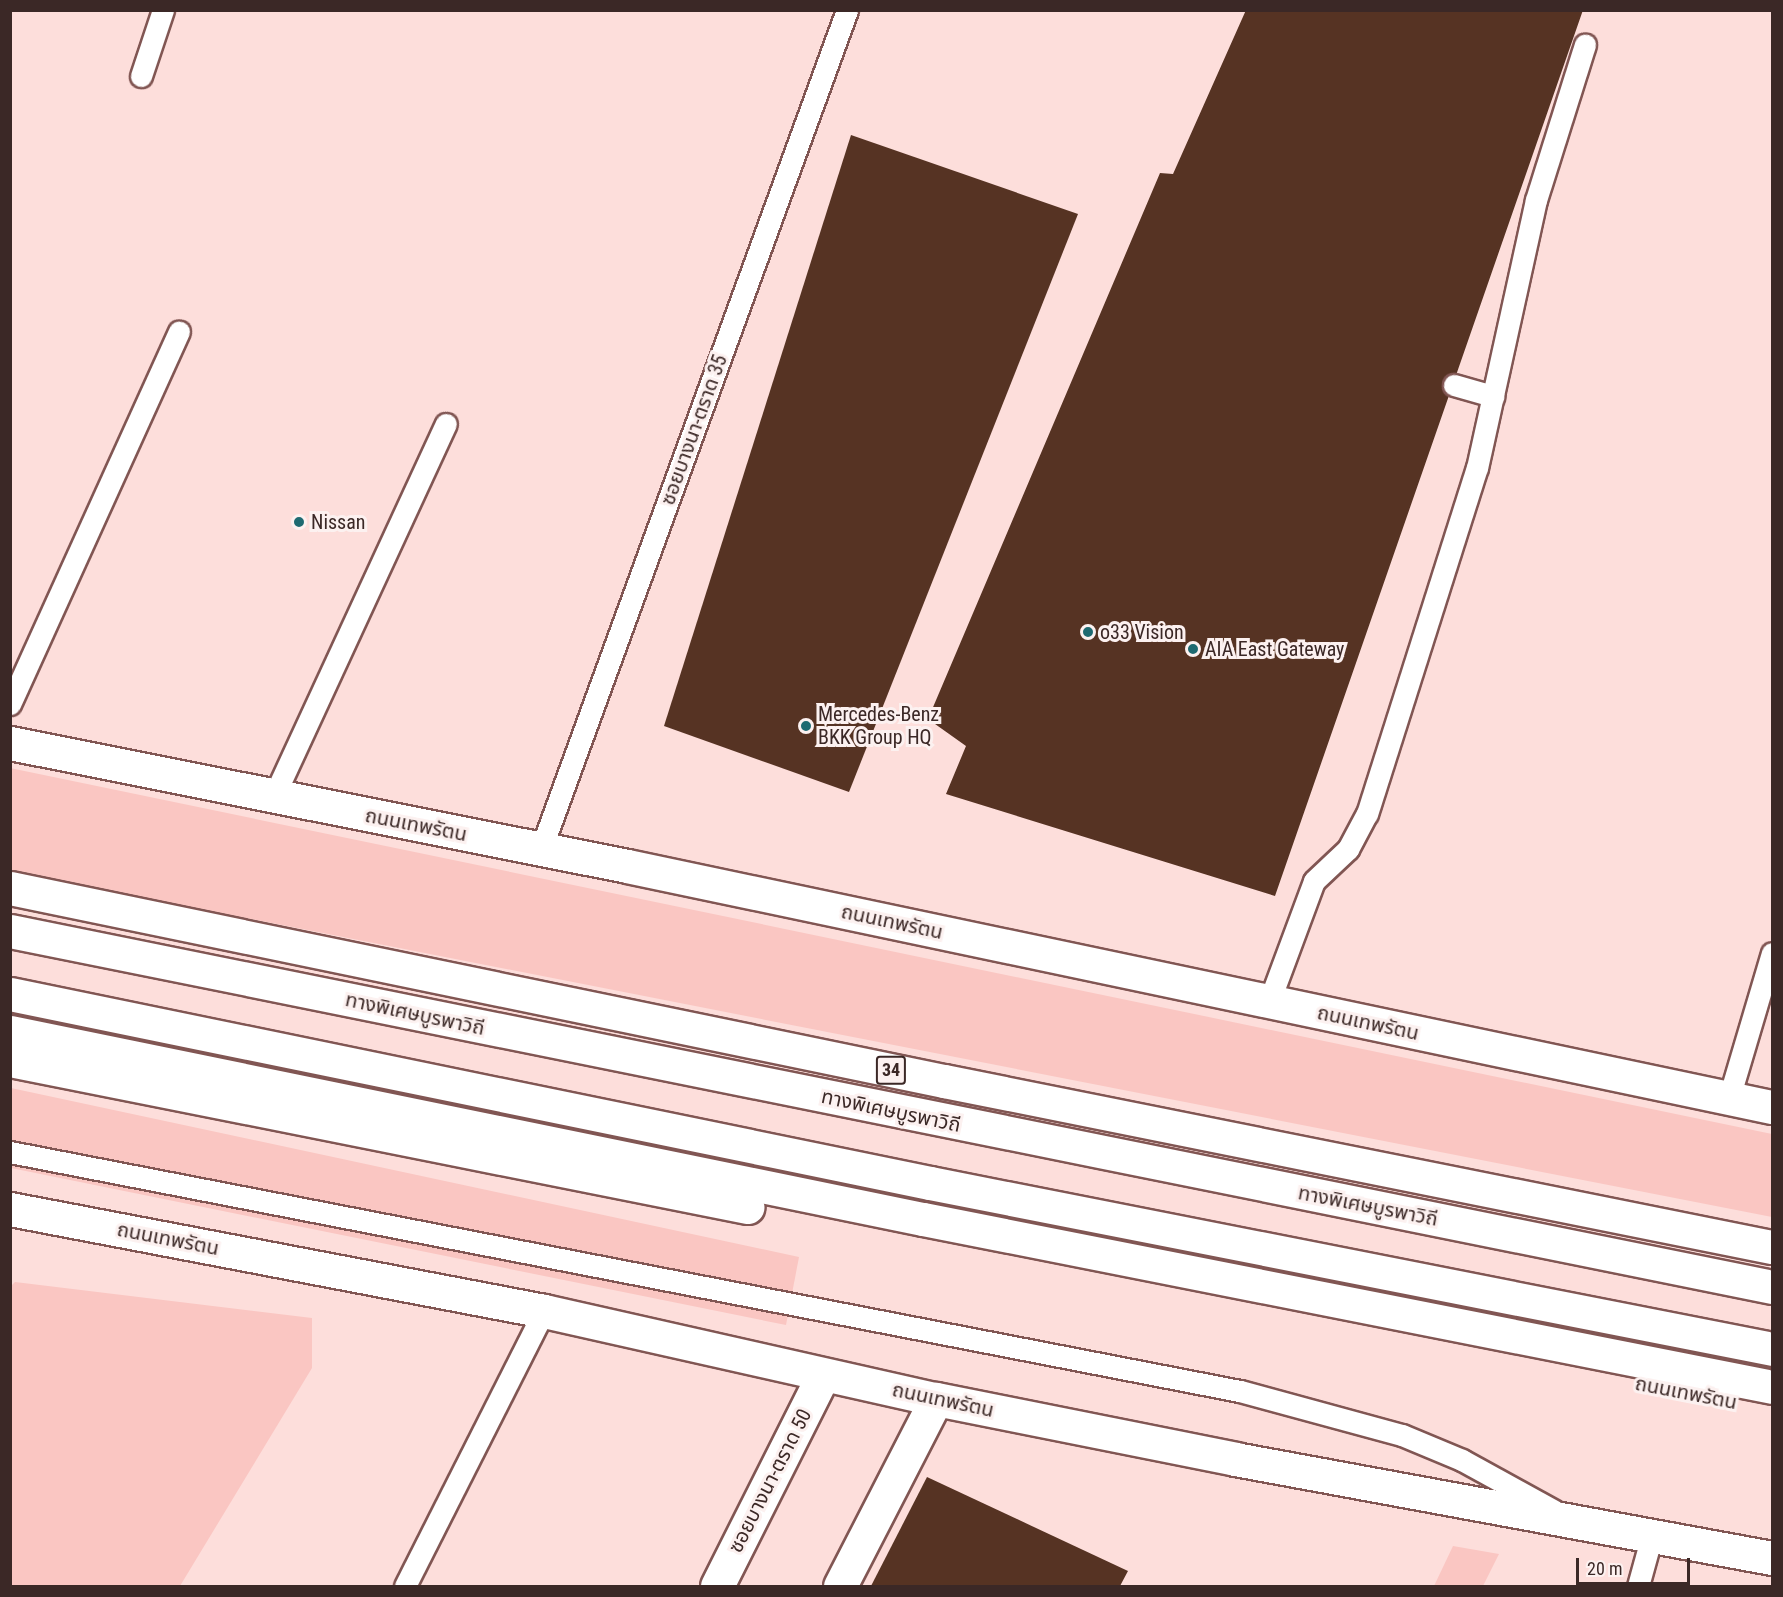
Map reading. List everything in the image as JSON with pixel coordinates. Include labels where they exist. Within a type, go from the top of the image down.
[{"type":"main road","name":"ถนนเทพรัตน","points":[[10,743],[273,798],[541,849],[1773,1107]]},
{"type":"main road","name":"34","points":[[10,888],[944,1082],[1764,1242]]},
{"type":"main road","name":"ทางพิเศษบูรพาวิถี","points":[[10,931],[1773,1287]]},
{"type":"main road","points":[[10,994],[942,1185],[1773,1349]]},
{"type":"main road","points":[[10,1032],[923,1220],[1773,1387]]},
{"type":"main road","name":"ถนนเทพรัตน","points":[[10,1060],[1773,1410]]},
{"type":"main road","name":"ถนนเทพรัตน","points":[[10,1209],[544,1311],[936,1399],[1773,1558]]},
{"type":"main road","name":"ซอยบางนา-ตราด 50","points":[[717,1587],[823,1375]]},
{"type":"main road","points":[[840,1587],[936,1399]]},
{"type":"lane","points":[[141,76],[163,10]]},
{"type":"lane","name":"ซอยบางนา-ตราด 35","points":[[541,849],[847,10]]},
{"type":"lane","points":[[1269,1002],[1314,881],[1348,849],[1367,814],[1477,468],[1536,200],[1585,45]]},
{"type":"lane","points":[[10,704],[179,331]]},
{"type":"lane","points":[[1454,385],[1493,396]]},
{"type":"lane","points":[[273,798],[446,424]]},
{"type":"lane","points":[[1729,1098],[1773,953]]},
{"type":"lane","points":[[10,1152],[1240,1390],[1330,1413],[1462,1460],[1574,1521]]},
{"type":"lane","points":[[405,1587],[544,1311]]},
{"type":"lane","points":[[1638,1587],[1652,1535]]},
{"type":"shaded area","points":[[10,768],[1772,1134],[1772,1217],[11,872]]},
{"type":"shaded area","points":[[11,1088],[799,1257],[786,1325],[11,1168]]},
{"type":"shaded area","points":[[15,1282],[312,1318],[312,1368],[180,1586],[11,1586],[10,1287]]},
{"type":"shaded area","points":[[1453,1546],[1499,1554],[1483,1586],[1434,1586]]},
{"type":"building","points":[[1246,10],[1583,10],[1275,896],[946,794],[966,746],[928,719],[1160,173],[1173,174]]},
{"type":"building","points":[[851,135],[1078,214],[849,792],[664,726]]},
{"type":"building","points":[[927,1477],[1128,1571],[1120,1586],[871,1586]]},
{"type":"place","name":"Nissan","points":[[299,522]]},
{"type":"place","name":"o33 Vision","points":[[1088,632]]},
{"type":"place","name":"AIA East Gateway","points":[[1193,649]]},
{"type":"place","name":"Mercedes-Benz BKK Group HQ","points":[[806,726]]}]
